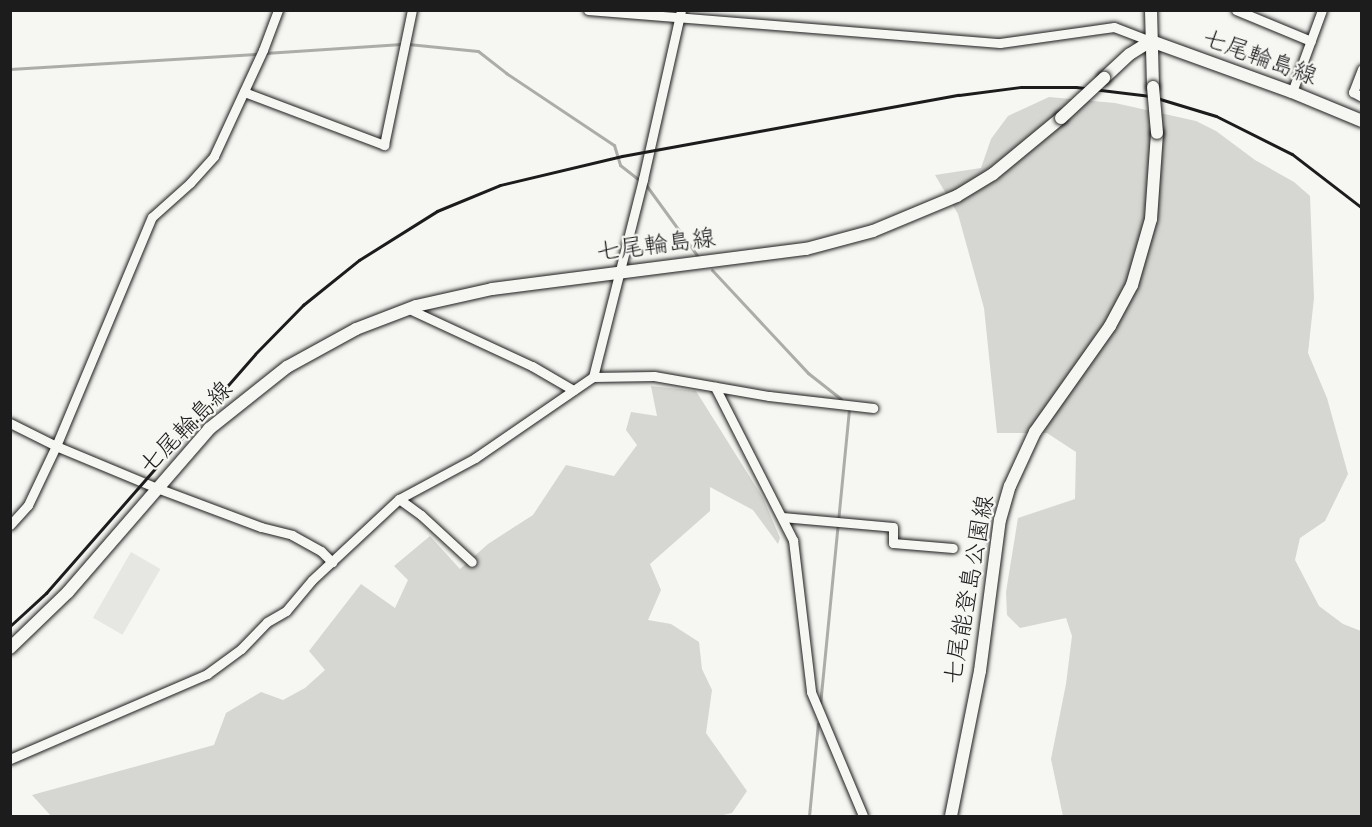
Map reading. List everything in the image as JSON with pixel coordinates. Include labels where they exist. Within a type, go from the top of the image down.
[{"type":"main road","name":"七尾能登島公園線","points":[[951,816],[980,671],[1000,520],[1010,486],[1035,432],[1110,326],[1132,285],[1151,219],[1157,133],[1151,10]]},
{"type":"main road","name":"七尾輪島線","points":[[10,648],[68,592],[209,429],[287,367],[356,329],[409,309],[492,289],[806,249],[873,231],[957,196],[993,174],[1061,118],[1130,54],[1151,41],[1292,92],[1362,122]]},
{"type":"street","points":[[10,525],[28,505],[56,446],[152,217],[190,183],[214,156],[259,61],[278,10]]},
{"type":"street","points":[[244,92],[384,145],[412,10]]},
{"type":"street","points":[[588,10],[679,15],[1000,43],[1114,27],[1151,41]]},
{"type":"street","points":[[1236,10],[1263,15],[1311,41]]},
{"type":"street","points":[[1292,92],[1322,10]]},
{"type":"street","points":[[593,377],[642,182],[679,15]]},
{"type":"street","points":[[1362,69],[1353,92],[1362,97]]},
{"type":"street","points":[[409,309],[532,366],[573,390]]},
{"type":"street","points":[[10,759],[207,674],[241,649],[267,622],[286,611],[312,580],[399,499],[475,458],[593,377],[654,376],[715,387],[873,408]]},
{"type":"street","points":[[715,387],[752,464],[793,540],[811,692],[863,816]]},
{"type":"street","points":[[10,423],[56,446],[158,488],[261,527],[292,535],[321,552],[332,562]]},
{"type":"street","points":[[399,499],[421,514],[471,562]]},
{"type":"street","points":[[782,517],[893,527],[893,543],[953,548]]},
{"type":"shaded area","points":[[1049,97],[1115,103],[1196,121],[1216,131],[1255,160],[1294,182],[1310,196],[1314,298],[1308,353],[1327,398],[1348,474],[1325,521],[1300,538],[1295,560],[1319,606],[1343,624],[1361,631],[1361,816],[1063,816],[1051,759],[1066,684],[1072,636],[1066,618],[1020,628],[1007,615],[1006,592],[1018,518],[1075,499],[1076,452],[1047,433],[997,433],[984,308],[958,214],[935,175],[981,168],[991,139],[1008,116]]},
{"type":"shaded area","points":[[651,386],[696,391],[763,498],[780,538],[778,544],[753,510],[710,487],[710,511],[650,564],[661,590],[648,620],[671,624],[699,642],[702,669],[712,690],[706,733],[747,791],[732,813],[719,816],[51,816],[32,795],[214,745],[226,713],[261,692],[283,700],[305,688],[325,670],[309,651],[361,584],[395,608],[408,580],[394,566],[430,536],[460,569],[488,544],[533,515],[566,465],[614,476],[637,445],[626,430],[631,412],[657,416]]},
{"type":"shaded area","points":[[131,552],[160,569],[122,635],[93,618]]},
{"type":"waterway","points":[[265,53],[402,44]]},
{"type":"waterway","points":[[408,44],[478,51],[506,73],[614,145],[620,165],[646,185],[699,258]]},
{"type":"waterway","points":[[10,69],[258,54]]},
{"type":"waterway","points":[[712,270],[808,373],[841,399]]},
{"type":"waterway","points":[[820,705],[849,410]]},
{"type":"waterway","points":[[809,816],[818,723]]},
{"type":"railway","points":[[10,626],[46,593],[255,354],[303,305],[359,260],[437,211],[500,185],[622,156],[959,95],[1021,87],[1076,87],[1150,96],[1216,116],[1292,154],[1362,208]]}]
